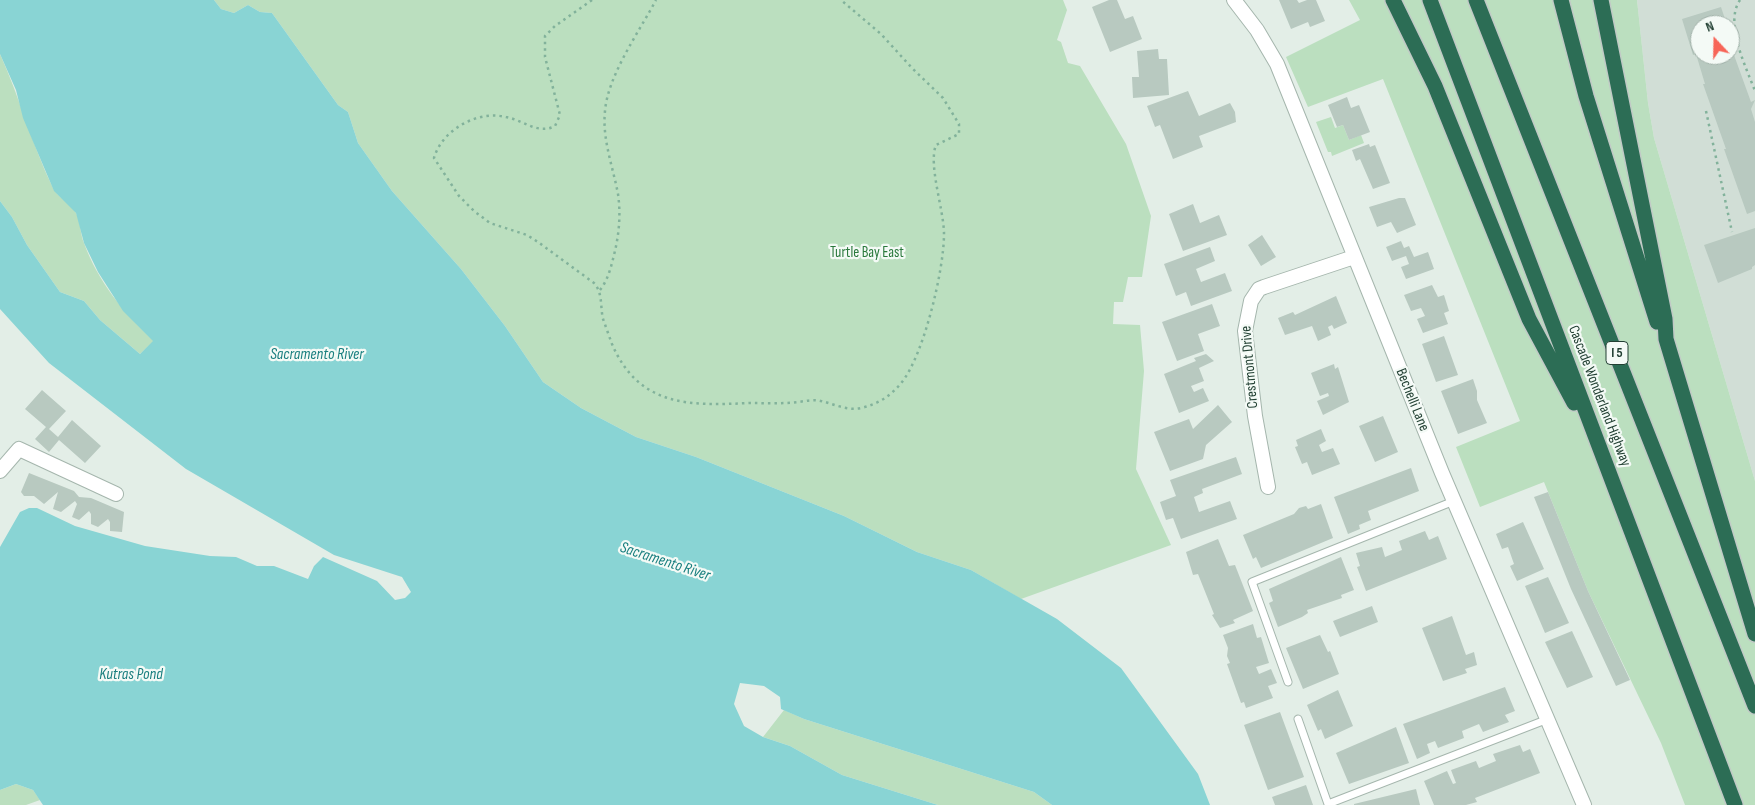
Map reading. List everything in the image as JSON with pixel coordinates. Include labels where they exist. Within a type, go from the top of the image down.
[{"type":"highway","points":[[1393,0],[1435,86],[1530,319],[1604,459]]},
{"type":"highway","name":"Cascade Wonderland Highway","points":[[1430,0],[1735,805]]},
{"type":"highway","name":"Cascade Wonderland Highway","points":[[1476,0],[1755,706]]},
{"type":"highway","points":[[1561,0],[1573,51],[1605,158],[1656,321],[1666,339],[1755,634]]},
{"type":"highway","points":[[1602,0],[1665,319],[1666,339]]},
{"type":"street","name":"Bechelli Lane","points":[[1234,0],[1257,30],[1277,64],[1454,501],[1584,805]]},
{"type":"street","name":"Crestmont Drive","points":[[1268,488],[1255,416],[1245,331],[1248,309],[1256,292],[1264,287],[1354,257]]},
{"type":"street","points":[[0,471],[19,449],[116,494]]},
{"type":"lane","points":[[1288,682],[1252,582],[1454,501]]},
{"type":"lane","points":[[1298,719],[1328,804],[1548,719]]},
{"type":"path","points":[[592,0],[555,26],[545,36],[545,57],[560,115],[555,126],[540,129],[500,116],[477,119],[460,126],[445,136],[434,158],[459,196],[474,211],[490,223],[527,235],[588,278],[600,290],[606,326],[624,365],[646,388],[670,400],[723,405],[819,400],[853,410],[880,401],[901,383],[920,344],[943,252],[943,210],[932,154],[936,145],[959,134],[960,124],[943,98],[881,34],[841,0]]},
{"type":"path","points":[[600,290],[605,284],[611,265],[619,233],[620,216],[618,194],[606,137],[604,112],[611,87],[656,0]]},
{"type":"path","points":[[1740,0],[1734,23],[1735,34],[1755,91]]},
{"type":"path","points":[[1706,111],[1732,232]]},
{"type":"shaded area","points":[[1637,0],[1755,0],[1755,481],[1654,138],[1648,103]]},
{"type":"green space","name":"Turtle Bay East","points":[[214,0],[1063,0],[1067,10],[1057,40],[1061,42],[1068,63],[1080,66],[1126,144],[1151,216],[1142,277],[1128,277],[1123,302],[1114,302],[1113,324],[1140,325],[1144,371],[1136,469],[1171,545],[1021,599],[971,570],[917,552],[844,516],[696,457],[636,437],[581,408],[543,382],[505,326],[461,269],[392,191],[358,143],[348,112],[338,105],[272,13],[260,12],[248,5],[234,13],[221,9]]},
{"type":"green space","points":[[1349,0],[1637,0],[1648,103],[1654,138],[1755,481],[1755,805],[1685,805],[1661,743],[1588,591],[1544,482],[1480,507],[1456,447],[1520,421],[1383,79],[1308,107],[1286,57],[1360,20]]},
{"type":"green space","points":[[0,54],[53,188],[76,213],[83,239],[97,271],[122,308],[154,341],[140,354],[100,320],[84,301],[60,292],[27,245],[12,217],[0,201]]},
{"type":"green space","points":[[1331,117],[1335,128],[1343,125],[1349,140],[1361,135],[1364,143],[1332,156],[1331,152],[1328,152],[1316,122]]},
{"type":"green space","points":[[784,710],[804,719],[1034,792],[1052,805],[938,805],[842,775],[790,746],[763,737]]},
{"type":"green space","points":[[16,784],[33,790],[40,800],[26,805],[0,805],[0,790]]},
{"type":"water","name":"Sacramento River","points":[[0,0],[214,0],[221,9],[234,13],[248,5],[260,12],[272,13],[338,105],[348,112],[358,143],[392,191],[461,269],[505,326],[543,382],[581,408],[636,437],[696,457],[844,516],[917,552],[971,570],[1057,619],[1121,668],[1198,774],[1210,805],[1052,805],[1034,792],[804,719],[781,709],[780,697],[764,686],[740,683],[734,704],[744,726],[763,737],[790,746],[842,775],[938,805],[43,805],[33,790],[16,784],[0,790],[0,547],[20,512],[29,508],[37,508],[75,526],[145,546],[210,556],[236,557],[257,566],[274,566],[308,579],[314,566],[323,557],[377,581],[395,600],[405,598],[411,592],[402,577],[334,555],[186,469],[49,363],[0,309],[0,201],[12,217],[27,245],[60,292],[84,301],[100,320],[140,354],[153,341],[123,311],[98,272],[84,243],[76,213],[54,191],[23,118],[16,90],[0,54]]},
{"type":"building","points":[[1109,0],[1117,0],[1125,19],[1133,16],[1142,39],[1110,52],[1092,7]]},
{"type":"building","points":[[1279,0],[1297,0],[1299,3],[1307,0],[1316,0],[1325,21],[1310,27],[1308,22],[1291,29]]},
{"type":"building","points":[[1721,7],[1724,15],[1695,15]]},
{"type":"building","points":[[1690,17],[1690,45],[1682,19]]},
{"type":"building","points":[[1158,49],[1159,59],[1167,59],[1169,95],[1133,98],[1132,77],[1139,77],[1137,51]]},
{"type":"building","points":[[1699,65],[1738,65],[1751,102],[1755,100],[1751,109],[1755,122],[1755,211],[1747,214],[1703,84],[1705,84]]},
{"type":"building","points":[[1188,91],[1199,116],[1230,103],[1235,112],[1236,122],[1199,136],[1203,147],[1173,159],[1160,125],[1155,127],[1147,106]]},
{"type":"building","points":[[1347,97],[1351,108],[1359,105],[1370,132],[1349,140],[1343,125],[1337,127],[1328,105]]},
{"type":"building","points":[[1369,144],[1370,147],[1375,145],[1390,183],[1373,189],[1360,159],[1356,161],[1352,150]]},
{"type":"building","points":[[1405,198],[1416,225],[1397,233],[1391,222],[1377,227],[1369,207]]},
{"type":"building","points":[[1193,204],[1200,223],[1219,215],[1227,235],[1183,251],[1169,214]]},
{"type":"building","points":[[1755,228],[1755,265],[1752,269],[1718,283],[1704,245]]},
{"type":"building","points":[[1262,235],[1276,257],[1261,266],[1248,245]]},
{"type":"building","points":[[1401,241],[1404,248],[1409,246],[1414,257],[1428,252],[1434,269],[1406,279],[1401,267],[1409,264],[1406,256],[1392,261],[1386,247]]},
{"type":"building","points":[[1210,247],[1215,261],[1196,269],[1201,282],[1225,273],[1232,291],[1191,306],[1186,292],[1176,296],[1164,264]]},
{"type":"building","points":[[1432,285],[1438,297],[1444,295],[1449,311],[1444,313],[1448,324],[1423,333],[1417,319],[1425,316],[1421,308],[1411,311],[1404,295]]},
{"type":"building","points":[[1336,296],[1347,323],[1334,329],[1332,325],[1328,327],[1331,335],[1318,341],[1312,326],[1285,335],[1278,318],[1293,312],[1295,315]]},
{"type":"building","points":[[1212,304],[1220,326],[1198,334],[1204,351],[1177,361],[1162,322]]},
{"type":"building","points":[[1444,336],[1458,375],[1436,382],[1422,344]]},
{"type":"building","points":[[1206,354],[1214,361],[1199,368],[1204,381],[1191,386],[1194,392],[1203,388],[1209,401],[1179,413],[1164,374],[1196,361],[1194,358]]},
{"type":"building","points":[[1334,364],[1335,369],[1338,367],[1349,402],[1323,415],[1317,401],[1329,396],[1328,393],[1320,396],[1311,373]]},
{"type":"building","points":[[1473,379],[1477,391],[1477,400],[1487,423],[1458,434],[1441,391]]},
{"type":"building","points":[[42,390],[66,411],[49,429],[58,437],[72,420],[101,446],[85,463],[59,440],[49,452],[35,439],[46,427],[25,409]]},
{"type":"building","points":[[1218,405],[1232,422],[1206,445],[1203,459],[1170,471],[1154,432],[1189,419],[1193,429]]},
{"type":"building","points":[[1383,416],[1398,452],[1375,462],[1359,426]]},
{"type":"building","points":[[1321,429],[1326,441],[1319,445],[1322,452],[1333,448],[1340,464],[1312,475],[1307,462],[1302,464],[1295,447],[1298,446],[1296,440]]},
{"type":"building","points":[[1236,457],[1242,474],[1202,489],[1203,493],[1194,497],[1199,512],[1230,501],[1237,519],[1181,539],[1173,518],[1166,520],[1160,502],[1176,496],[1170,480]]},
{"type":"building","points":[[1411,468],[1419,491],[1368,511],[1371,520],[1359,525],[1360,529],[1348,534],[1334,497]]},
{"type":"building","points":[[29,473],[74,491],[79,497],[91,498],[124,512],[122,532],[110,531],[108,519],[98,527],[91,524],[91,514],[89,511],[79,520],[72,517],[77,504],[75,501],[61,512],[53,509],[58,492],[44,504],[34,496],[24,496],[21,492]]},
{"type":"building","points":[[1548,492],[1588,591],[1630,680],[1616,686],[1571,589],[1534,497]]},
{"type":"building","points":[[1321,504],[1333,538],[1261,568],[1256,557],[1253,559],[1243,535],[1294,514],[1299,508],[1306,506],[1308,509]]},
{"type":"building","points":[[1523,522],[1544,569],[1517,581],[1510,566],[1514,564],[1508,547],[1502,549],[1496,534]]},
{"type":"building","points":[[1425,531],[1429,540],[1438,536],[1447,559],[1366,591],[1357,567],[1360,566],[1356,553],[1382,547],[1385,557],[1402,550],[1399,541]]},
{"type":"building","points":[[1218,539],[1229,566],[1235,565],[1253,611],[1233,620],[1235,623],[1220,628],[1212,615],[1214,614],[1198,574],[1193,575],[1186,552]]},
{"type":"building","points":[[1341,557],[1354,590],[1341,595],[1342,598],[1307,610],[1308,613],[1302,617],[1278,627],[1269,603],[1273,601],[1269,589]]},
{"type":"building","points":[[1548,577],[1569,623],[1545,633],[1525,586]]},
{"type":"building","points":[[1372,606],[1378,622],[1340,637],[1333,621]]},
{"type":"building","points":[[1452,616],[1466,655],[1474,652],[1477,665],[1465,669],[1467,673],[1443,681],[1422,628]]},
{"type":"building","points":[[1253,624],[1257,638],[1261,637],[1269,663],[1256,667],[1259,674],[1271,669],[1277,683],[1268,686],[1273,698],[1246,708],[1244,702],[1241,703],[1227,664],[1230,663],[1227,656],[1228,648],[1223,635]]},
{"type":"building","points":[[1572,631],[1593,677],[1567,688],[1545,642]]},
{"type":"building","points":[[1320,635],[1328,652],[1330,651],[1339,674],[1303,689],[1286,648]]},
{"type":"building","points":[[1505,687],[1515,711],[1505,715],[1509,722],[1483,732],[1479,724],[1462,731],[1464,738],[1438,748],[1435,741],[1427,744],[1430,753],[1417,759],[1403,724]]},
{"type":"building","points":[[1338,690],[1353,726],[1325,739],[1321,729],[1318,731],[1307,705]]},
{"type":"building","points":[[1280,712],[1304,777],[1268,790],[1244,725]]},
{"type":"building","points":[[1396,727],[1409,763],[1349,784],[1336,753]]},
{"type":"building","points":[[1520,745],[1523,752],[1530,749],[1540,773],[1475,798],[1477,802],[1466,805],[1434,805],[1424,781],[1447,771],[1453,784],[1456,783],[1451,770],[1476,761],[1479,768],[1496,761],[1493,754]]},
{"type":"building","points":[[1306,785],[1313,805],[1275,805],[1272,797]]},
{"type":"building","points":[[1416,789],[1420,805],[1354,805],[1354,804]]},
{"type":"water label","name":"Kutras Pond","points":[[131,675]]}]
